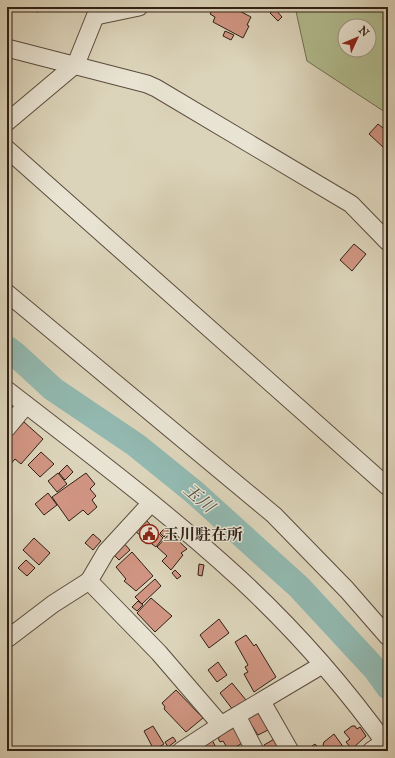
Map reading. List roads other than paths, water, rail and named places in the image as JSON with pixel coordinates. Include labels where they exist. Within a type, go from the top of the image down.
[{"type":"street","points":[[7,122],[76,64],[98,11],[139,7]]},
{"type":"street","points":[[7,48],[76,64],[147,84],[156,88],[351,204],[388,242]]},
{"type":"street","points":[[7,149],[388,487]]},
{"type":"street","points":[[7,293],[274,515],[347,590],[388,637]]},
{"type":"street","points":[[7,390],[152,503],[241,580],[290,629],[322,665],[383,745]]},
{"type":"street","points":[[7,428],[26,405]]},
{"type":"street","points":[[7,639],[53,604],[89,581],[106,552],[152,503]]},
{"type":"street","points":[[89,581],[159,653],[221,725]]},
{"type":"street","points":[[181,751],[221,725],[322,665]]},
{"type":"street","points":[[262,702],[290,751]]},
{"type":"street","points":[[237,716],[255,751]]},
{"type":"waterway","name":"玉川","points":[[7,348],[53,389],[136,445],[194,492],[299,587],[375,669],[388,687]]},
{"type":"place","name":"玉川駐在所","points":[[149,534]]}]
